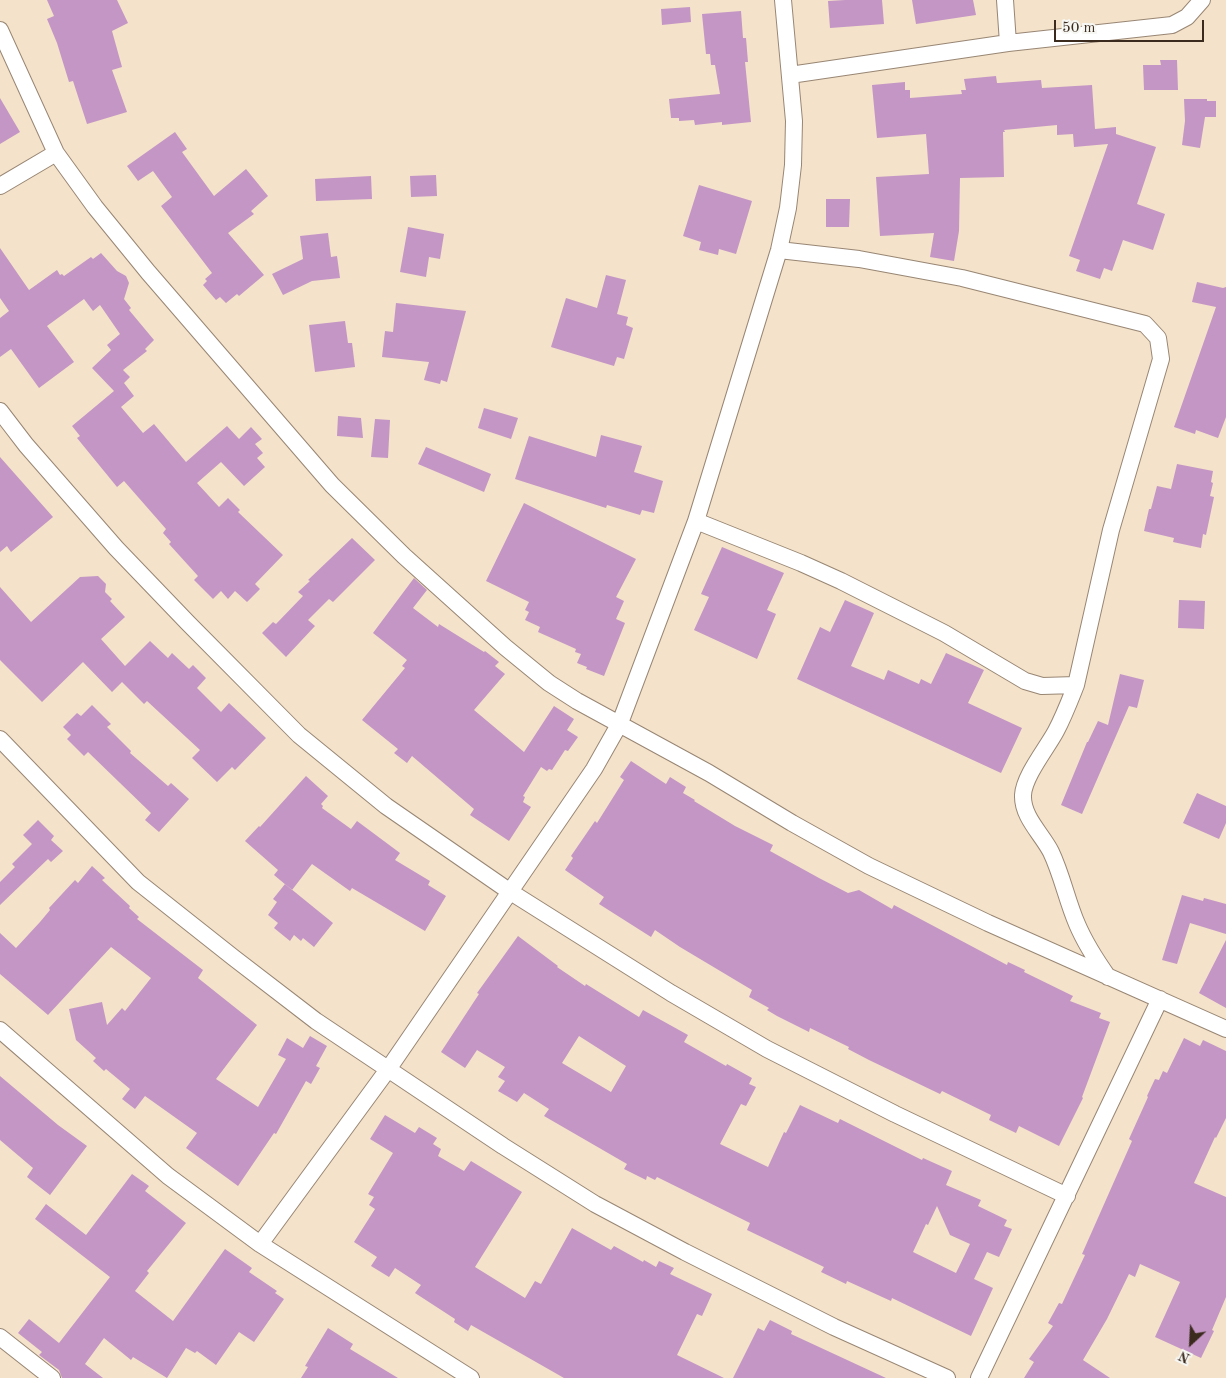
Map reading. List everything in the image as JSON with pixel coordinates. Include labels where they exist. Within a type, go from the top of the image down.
[{"type":"street","points":[[260,1244],[389,1068],[594,769],[620,723],[696,521],[779,250],[788,208],[793,165],[794,121],[783,0]]},
{"type":"street","points":[[1005,0],[1008,43]]},
{"type":"street","points":[[790,75],[1008,43],[1172,25],[1187,16],[1202,0]]},
{"type":"street","points":[[0,30],[56,153],[95,207],[148,272],[332,485],[404,556],[548,683],[577,701],[709,773],[792,823],[869,866],[988,923],[1226,1029]]},
{"type":"street","points":[[0,186],[56,153]]},
{"type":"street","points":[[779,250],[859,258],[962,278],[1145,324],[1158,338],[1161,360],[1111,530],[1076,685],[1056,730],[1026,782],[1023,793],[1023,804],[1028,815],[1050,850],[1060,871],[1077,923],[1090,950],[1108,977]]},
{"type":"street","points":[[0,411],[26,445],[116,548],[188,624],[299,735],[386,806],[509,891],[671,993],[767,1049],[895,1114],[1066,1196]]},
{"type":"street","points":[[696,521],[801,562],[840,581],[944,633],[1024,681],[1042,686],[1076,685]]},
{"type":"street","points":[[0,739],[138,882],[316,1020],[503,1146],[594,1204],[834,1328],[947,1378]]},
{"type":"street","points":[[979,1378],[1160,999]]},
{"type":"street","points":[[0,1030],[168,1176],[260,1244],[471,1378]]},
{"type":"street","points":[[0,1337],[52,1378]]},
{"type":"building","points":[[47,0],[117,0],[128,23],[112,31],[122,67],[112,70],[127,112],[87,124],[73,81],[69,82],[57,43],[47,19],[54,16]]},
{"type":"building","points":[[882,0],[884,24],[830,28],[828,1]]},
{"type":"building","points":[[912,0],[973,0],[976,15],[916,24]]},
{"type":"building","points":[[690,7],[691,22],[662,25],[661,9]]},
{"type":"building","points":[[741,11],[743,38],[746,38],[748,62],[745,62],[751,122],[722,125],[722,122],[695,125],[694,120],[679,121],[679,118],[671,118],[669,99],[720,94],[715,65],[711,65],[710,54],[706,54],[702,14]]},
{"type":"building","points":[[1160,60],[1177,60],[1178,90],[1144,90],[1143,65],[1161,65]]},
{"type":"building","points":[[996,76],[997,83],[1041,80],[1042,88],[1092,85],[1095,129],[1116,127],[1116,134],[1156,147],[1137,204],[1165,214],[1153,250],[1123,240],[1112,271],[1104,268],[1100,279],[1076,271],[1080,260],[1069,256],[1108,144],[1074,147],[1073,134],[1057,135],[1057,125],[1004,130],[1004,177],[960,178],[959,231],[954,261],[930,257],[934,233],[880,236],[876,177],[929,174],[926,134],[877,138],[872,85],[905,82],[905,90],[910,90],[910,98],[962,94],[961,90],[966,90],[964,79]]},
{"type":"building","points":[[0,98],[20,132],[0,144]]},
{"type":"building","points":[[1184,99],[1216,101],[1216,117],[1205,117],[1200,148],[1182,145],[1185,121]]},
{"type":"building","points":[[175,132],[187,149],[182,152],[214,196],[246,169],[268,196],[251,211],[254,214],[228,233],[264,275],[239,296],[237,294],[226,303],[220,297],[216,300],[203,285],[207,281],[205,279],[212,273],[161,206],[172,197],[153,171],[138,181],[127,166]]},
{"type":"building","points":[[436,175],[437,196],[411,197],[410,176]]},
{"type":"building","points":[[371,176],[372,199],[316,201],[315,179]]},
{"type":"building","points":[[699,185],[752,201],[736,254],[719,249],[718,255],[699,250],[701,242],[683,236]]},
{"type":"building","points":[[826,199],[850,199],[849,227],[826,227]]},
{"type":"building","points":[[408,227],[444,234],[440,259],[429,257],[426,277],[400,272]]},
{"type":"building","points":[[328,233],[331,257],[337,256],[340,278],[312,281],[283,295],[272,274],[303,259],[300,236]]},
{"type":"building","points":[[0,248],[29,290],[57,270],[60,275],[64,276],[91,257],[93,259],[101,253],[117,271],[126,276],[129,283],[124,299],[131,308],[129,310],[154,340],[145,349],[147,351],[123,370],[130,377],[124,383],[134,396],[121,407],[143,433],[154,424],[186,462],[227,426],[239,439],[251,427],[262,439],[255,444],[263,453],[257,458],[265,467],[244,486],[221,462],[197,483],[219,507],[228,498],[240,510],[238,512],[283,555],[255,584],[260,589],[247,602],[235,591],[228,599],[221,591],[213,599],[194,580],[198,576],[169,544],[171,542],[163,533],[166,529],[124,481],[117,487],[77,438],[80,436],[72,426],[114,391],[92,368],[111,350],[107,345],[120,334],[100,305],[93,311],[84,299],[47,326],[74,362],[39,388],[11,349],[0,357],[0,318],[9,311],[0,298]]},
{"type":"building","points":[[606,275],[626,280],[617,314],[628,317],[626,325],[633,328],[624,359],[617,357],[614,366],[551,347],[566,298],[597,308]]},
{"type":"building","points":[[1197,282],[1226,287],[1226,417],[1218,438],[1196,430],[1195,434],[1174,427],[1216,307],[1192,302]]},
{"type":"building","points":[[396,303],[466,311],[447,382],[441,380],[440,384],[424,380],[429,362],[382,357],[385,331],[393,332]]},
{"type":"building","points":[[345,321],[348,343],[352,343],[355,367],[315,372],[309,325]]},
{"type":"building","points":[[484,408],[518,418],[511,439],[478,428]]},
{"type":"building","points":[[338,416],[361,418],[363,438],[337,436]]},
{"type":"building","points":[[375,419],[390,420],[388,458],[371,457]]},
{"type":"building","points":[[601,435],[642,446],[634,472],[663,481],[654,513],[642,510],[640,515],[607,505],[606,508],[515,479],[529,436],[596,457]]},
{"type":"building","points":[[426,447],[491,474],[484,492],[418,464]]},
{"type":"building","points":[[0,457],[53,517],[11,552],[7,546],[0,552]]},
{"type":"building","points":[[1177,464],[1213,471],[1210,496],[1214,497],[1206,535],[1203,534],[1201,548],[1173,542],[1174,538],[1144,531],[1157,486],[1171,489]]},
{"type":"building","points":[[524,503],[636,559],[616,597],[624,601],[616,619],[625,623],[604,676],[586,669],[587,667],[577,663],[581,654],[575,652],[576,649],[538,632],[540,627],[525,620],[529,612],[525,610],[529,602],[486,581]]},
{"type":"building","points":[[352,538],[375,560],[333,602],[329,599],[308,620],[315,626],[286,657],[262,633],[273,622],[276,624],[303,596],[298,592],[310,581],[308,580]]},
{"type":"building","points":[[722,547],[784,573],[767,610],[776,614],[757,659],[694,630],[709,597],[701,594]]},
{"type":"building","points":[[98,576],[106,584],[105,592],[112,599],[110,601],[125,617],[101,639],[125,666],[150,641],[168,658],[172,653],[189,669],[193,665],[206,678],[197,688],[221,712],[229,703],[266,738],[235,770],[232,767],[217,782],[192,758],[200,750],[147,701],[144,704],[122,682],[112,692],[83,662],[42,702],[0,660],[0,587],[31,622],[80,577]]},
{"type":"building","points":[[414,578],[427,590],[413,608],[438,627],[439,624],[485,651],[499,662],[495,666],[505,674],[474,710],[524,752],[554,706],[574,719],[567,730],[578,737],[568,751],[565,750],[552,770],[549,769],[547,771],[541,767],[523,796],[525,797],[523,802],[531,807],[509,841],[470,815],[474,809],[412,756],[407,763],[394,753],[398,749],[362,720],[405,668],[402,666],[407,660],[373,633]]},
{"type":"building","points":[[845,600],[874,613],[851,666],[884,680],[888,670],[919,684],[921,679],[931,684],[946,653],[984,670],[968,703],[1022,728],[1001,773],[797,679],[820,627],[830,632]]},
{"type":"building","points":[[1179,600],[1205,601],[1204,629],[1178,628]]},
{"type":"building","points":[[1120,674],[1144,680],[1137,708],[1129,706],[1082,814],[1061,805],[1087,742],[1098,721],[1108,725]]},
{"type":"building","points":[[92,705],[111,724],[107,727],[131,751],[130,753],[168,786],[171,783],[189,799],[159,832],[145,820],[151,813],[88,752],[84,756],[67,739],[71,735],[63,727],[77,713],[81,716]]},
{"type":"building","points":[[631,761],[666,784],[670,777],[686,787],[683,793],[694,801],[735,826],[773,845],[770,851],[819,878],[848,893],[859,890],[892,909],[894,905],[1007,965],[1008,962],[1073,996],[1070,1001],[1101,1013],[1099,1018],[1110,1022],[1083,1098],[1059,1146],[1019,1126],[1016,1133],[989,1120],[991,1115],[942,1091],[940,1094],[869,1060],[848,1049],[849,1047],[810,1028],[809,1032],[777,1016],[767,1010],[769,1008],[749,997],[752,990],[655,930],[651,937],[599,904],[604,897],[565,870],[573,858],[571,856],[595,821],[597,823],[624,780],[620,777]]},
{"type":"building","points":[[306,776],[328,796],[321,804],[322,808],[351,829],[357,821],[400,853],[395,860],[430,881],[428,885],[446,896],[425,931],[352,888],[350,891],[312,864],[292,890],[274,875],[278,870],[245,841]]},
{"type":"building","points":[[1197,793],[1226,806],[1226,823],[1219,839],[1183,823]]},
{"type":"building","points":[[38,820],[54,836],[51,840],[63,851],[51,862],[48,859],[0,905],[0,882],[15,867],[12,864],[32,844],[23,835]]},
{"type":"building","points":[[92,866],[105,878],[102,880],[130,906],[129,908],[139,917],[137,919],[203,970],[198,978],[257,1025],[216,1079],[258,1107],[286,1059],[278,1055],[287,1038],[303,1048],[310,1036],[327,1046],[316,1066],[320,1068],[311,1084],[306,1081],[276,1134],[274,1133],[238,1186],[186,1148],[197,1133],[145,1096],[135,1109],[122,1099],[130,1089],[106,1069],[104,1071],[93,1061],[96,1058],[76,1040],[69,1009],[102,1002],[107,1025],[122,1008],[125,1011],[151,978],[111,947],[48,1015],[0,974],[0,933],[16,948],[50,910],[49,908],[75,880],[78,883]]},
{"type":"building","points":[[285,884],[333,923],[314,947],[303,938],[301,941],[294,935],[290,941],[274,928],[278,923],[268,915],[277,902],[273,899]]},
{"type":"building","points":[[1182,895],[1203,901],[1204,898],[1226,904],[1226,934],[1190,923],[1177,964],[1162,960]]},
{"type":"building","points":[[518,936],[557,967],[585,986],[586,984],[639,1017],[643,1010],[688,1035],[684,1042],[726,1066],[727,1064],[752,1078],[749,1084],[756,1087],[746,1106],[741,1104],[720,1144],[768,1167],[784,1132],[786,1133],[800,1105],[838,1123],[840,1119],[922,1160],[923,1158],[952,1171],[946,1185],[981,1200],[978,1206],[1007,1220],[1004,1226],[1012,1229],[999,1257],[987,1252],[974,1279],[993,1288],[971,1336],[892,1298],[891,1301],[847,1281],[846,1284],[821,1272],[824,1267],[747,1230],[750,1223],[657,1177],[655,1180],[647,1176],[646,1180],[624,1169],[627,1164],[544,1116],[549,1109],[524,1093],[517,1102],[498,1091],[505,1081],[498,1077],[505,1067],[477,1050],[465,1068],[441,1052],[479,994],[477,993]],"holes":[[[579,1036],[626,1066],[611,1092],[562,1063]],[[937,1206],[950,1235],[970,1244],[956,1273],[913,1252]]]},
{"type":"building","points":[[1226,940],[1226,1008],[1199,993]]},
{"type":"building","points":[[1184,1038],[1200,1046],[1203,1040],[1226,1051],[1226,1118],[1194,1183],[1226,1197],[1226,1297],[1212,1330],[1214,1331],[1201,1358],[1155,1337],[1180,1282],[1140,1264],[1135,1277],[1129,1274],[1107,1319],[1083,1360],[1110,1378],[1024,1378],[1034,1362],[1029,1359],[1053,1326],[1048,1323],[1059,1303],[1062,1304],[1085,1255],[1082,1254],[1132,1141],[1129,1139],[1155,1079],[1159,1080],[1163,1071],[1167,1073]]},
{"type":"building","points":[[0,1076],[58,1125],[87,1146],[50,1195],[27,1177],[33,1168],[0,1140]]},
{"type":"building","points":[[385,1115],[415,1133],[419,1127],[437,1138],[433,1144],[441,1149],[438,1156],[464,1171],[471,1161],[522,1192],[475,1267],[525,1298],[535,1281],[541,1284],[572,1228],[611,1250],[614,1246],[656,1267],[659,1261],[674,1268],[670,1274],[712,1294],[702,1316],[697,1314],[677,1355],[724,1378],[564,1378],[471,1325],[468,1331],[454,1322],[455,1319],[415,1293],[421,1285],[395,1268],[389,1277],[371,1266],[377,1257],[354,1242],[375,1209],[369,1205],[374,1197],[368,1194],[393,1153],[370,1139]]},
{"type":"building","points":[[132,1174],[149,1186],[145,1191],[186,1223],[147,1271],[149,1273],[135,1291],[173,1321],[225,1249],[252,1268],[249,1272],[277,1291],[275,1293],[284,1299],[254,1342],[239,1332],[216,1365],[197,1351],[195,1353],[186,1348],[167,1378],[133,1357],[131,1360],[104,1338],[85,1364],[103,1378],[62,1378],[59,1370],[39,1355],[42,1352],[18,1333],[29,1319],[59,1343],[110,1277],[35,1219],[46,1204],[86,1235]]},
{"type":"building","points":[[770,1320],[792,1331],[791,1334],[886,1378],[733,1378],[758,1328],[764,1331]]},
{"type":"building","points":[[328,1328],[353,1344],[350,1349],[398,1378],[301,1378],[308,1367],[305,1366]]}]
